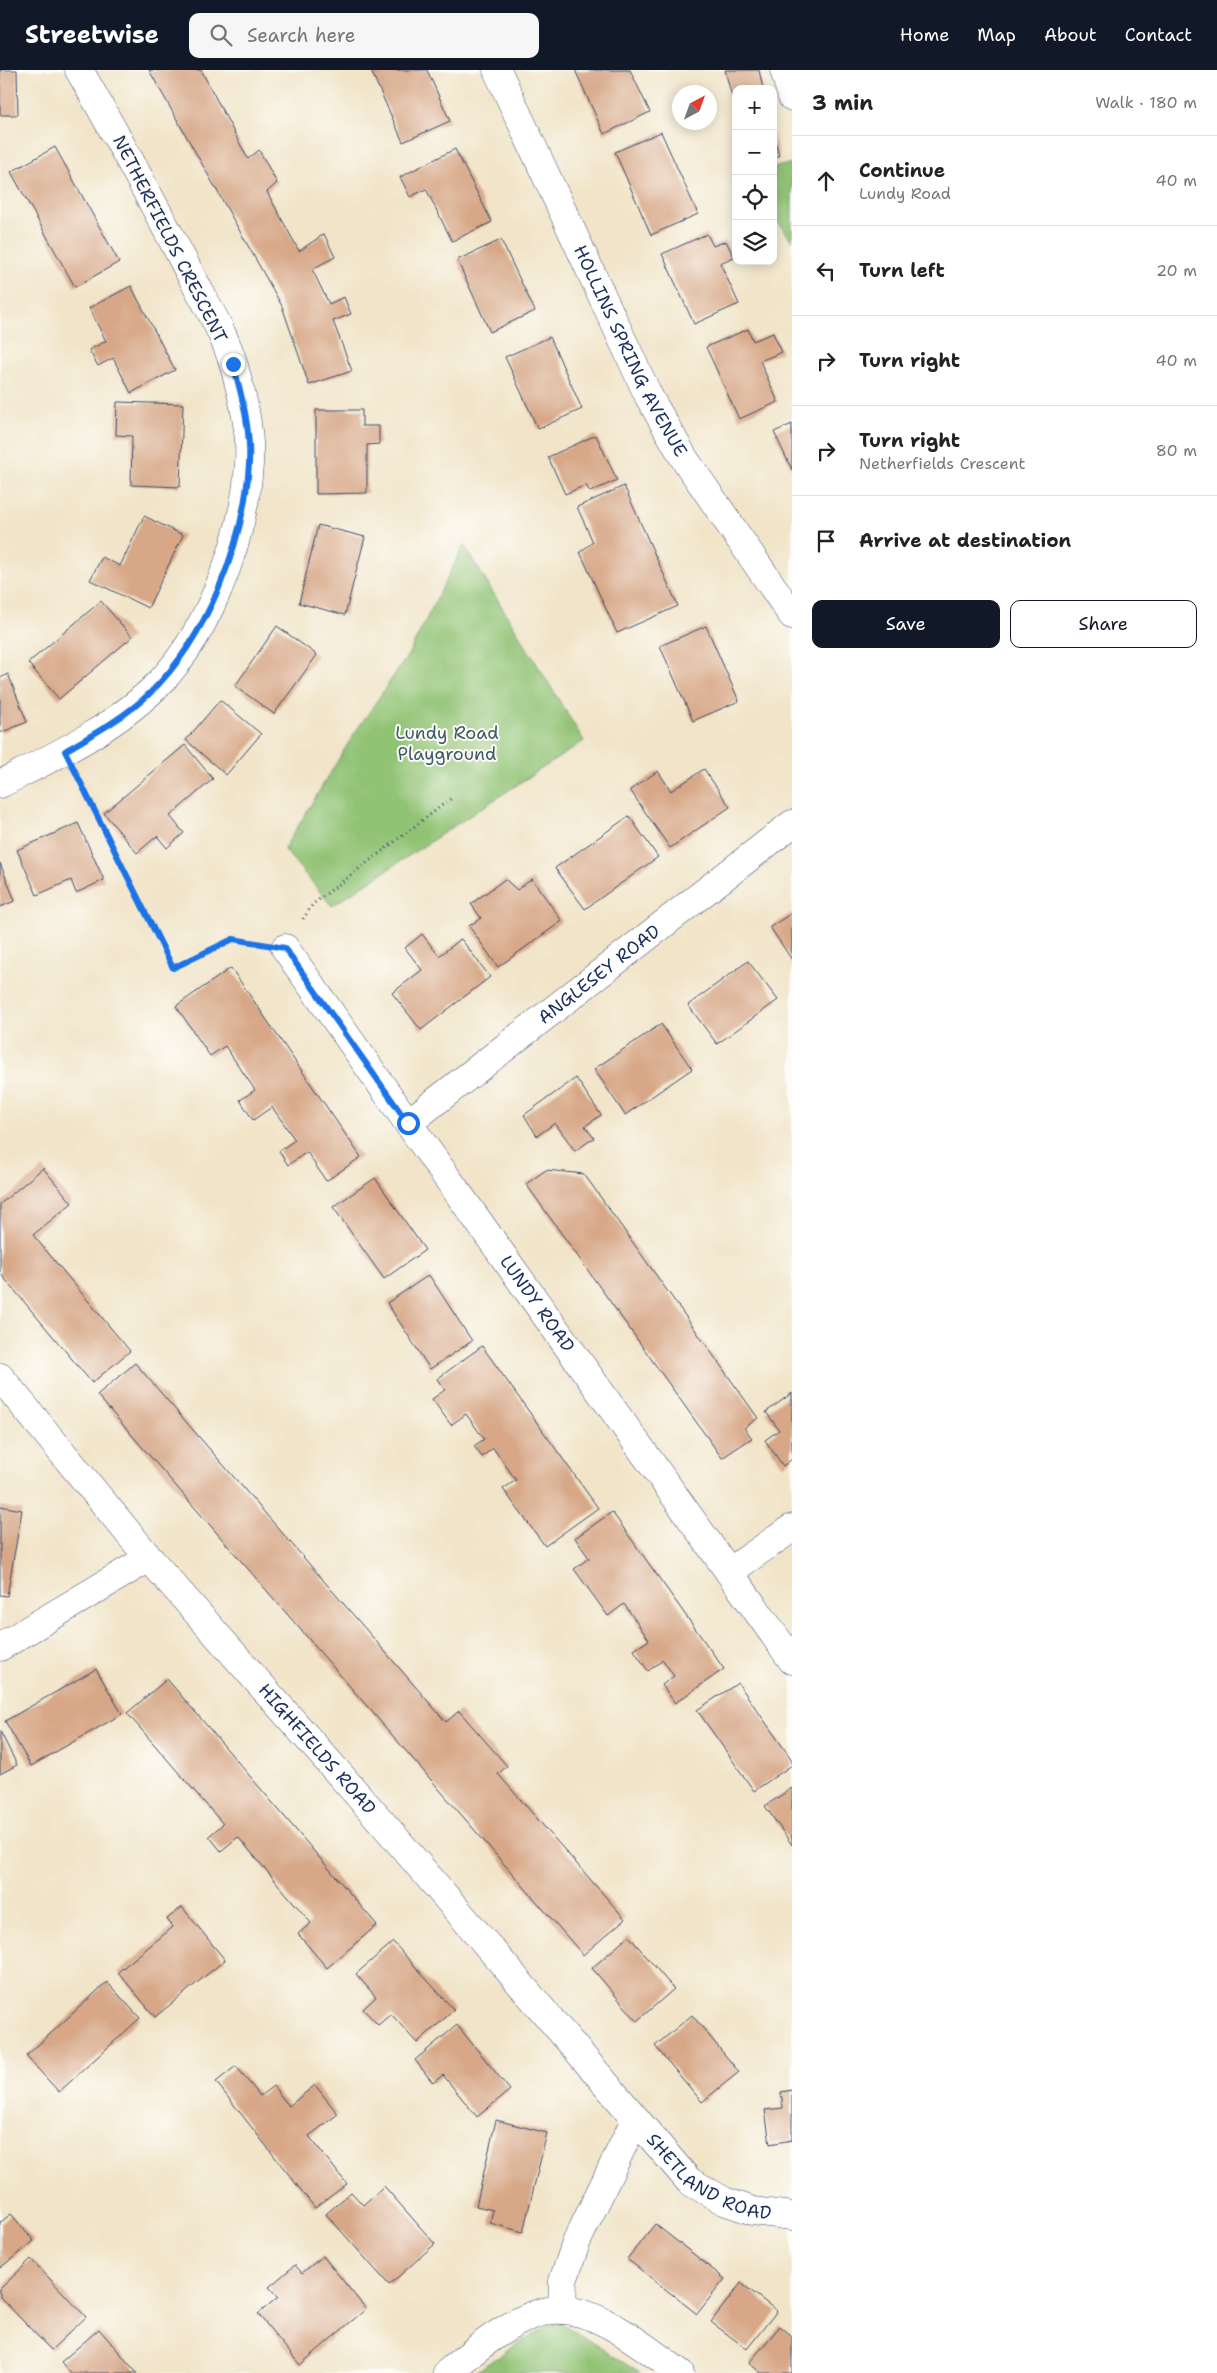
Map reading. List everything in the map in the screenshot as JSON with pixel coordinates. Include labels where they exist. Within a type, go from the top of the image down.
[{"type":"street","name":"NETHERFIELDS CRESCENT","points":[[0,784],[65,751],[108,726],[149,694],[178,660],[198,629],[233,552],[243,511],[249,463],[246,411],[233,364],[209,309],[144,186],[79,70]]},
{"type":"street","name":"HOLLINS SPRING AVENUE","points":[[498,70],[649,396],[684,458],[792,615]]},
{"type":"street","points":[[784,70],[792,97]]},
{"type":"street","name":"ANGLESEY ROAD","points":[[408,1123],[792,824]]},
{"type":"street","name":"LUNDY ROAD","points":[[285,948],[792,1660]]},
{"type":"street","name":"HIGHFIELDS ROAD","points":[[0,1377],[149,1558],[386,1827],[635,2120]]},
{"type":"street","points":[[730,1572],[792,1528]]},
{"type":"street","points":[[0,1647],[149,1558]]},
{"type":"street","points":[[562,2310],[563,2281],[576,2243],[635,2120]]},
{"type":"street","name":"SHETLAND ROAD","points":[[635,2120],[689,2181],[724,2201],[753,2211],[792,2216]]},
{"type":"street","points":[[447,2373],[475,2349],[506,2328],[535,2315],[562,2310],[591,2316],[637,2343],[680,2373]]},
{"type":"path","points":[[65,751],[173,968],[233,939],[285,948],[313,904],[453,797]]},
{"type":"green space","points":[[792,163],[792,241],[777,220],[777,167]]},
{"type":"green space","name":"Lundy Road Playground","points":[[464,545],[584,741],[332,906],[284,849],[354,734],[408,655]]},
{"type":"green space","points":[[558,2321],[640,2373],[474,2373],[522,2340]]},
{"type":"building","points":[[0,70],[17,70],[18,115],[0,115]]},
{"type":"building","points":[[149,70],[201,70],[248,159],[259,150],[277,183],[267,192],[299,251],[324,234],[335,257],[312,269],[329,304],[344,297],[351,314],[333,321],[352,371],[309,385],[282,306]]},
{"type":"building","points":[[380,70],[427,70],[450,121],[403,142],[372,73]]},
{"type":"building","points":[[575,70],[630,70],[650,112],[604,134]]},
{"type":"building","points":[[725,70],[759,70],[762,85],[732,85],[732,97]]},
{"type":"building","points":[[661,132],[698,214],[651,235],[615,152]]},
{"type":"building","points":[[55,147],[119,262],[75,287],[11,172]]},
{"type":"building","points":[[455,149],[492,222],[452,241],[426,189],[410,197],[400,177]]},
{"type":"building","points":[[707,234],[713,246],[726,241],[732,253],[732,258],[720,263],[739,304],[694,324],[662,254]]},
{"type":"building","points":[[501,240],[535,311],[490,332],[457,260]]},
{"type":"building","points":[[131,286],[175,370],[131,393],[113,358],[98,366],[89,350],[106,341],[89,308]]},
{"type":"building","points":[[748,329],[753,341],[773,333],[782,352],[760,361],[778,402],[739,419],[706,347]]},
{"type":"building","points":[[550,337],[582,409],[538,429],[505,357]]},
{"type":"building","points":[[117,402],[183,404],[180,487],[131,485],[132,436],[116,435]]},
{"type":"building","points":[[316,410],[362,410],[362,426],[379,426],[379,444],[367,445],[367,493],[316,494]]},
{"type":"building","points":[[792,424],[792,470],[774,432]]},
{"type":"building","points":[[596,435],[617,480],[590,492],[586,485],[565,494],[548,457]]},
{"type":"building","points":[[624,486],[678,606],[617,633],[580,552],[593,542],[577,507]]},
{"type":"building","points":[[144,516],[183,535],[148,608],[90,580],[102,557],[120,566]]},
{"type":"building","points":[[318,525],[365,537],[345,615],[299,603]]},
{"type":"building","points":[[101,601],[132,637],[59,699],[28,663]]},
{"type":"building","points":[[277,626],[317,655],[274,714],[235,686]]},
{"type":"building","points":[[706,626],[739,701],[693,721],[660,646]]},
{"type":"building","points":[[8,674],[27,722],[0,733],[0,678]]},
{"type":"building","points":[[220,700],[261,734],[226,775],[186,740]]},
{"type":"building","points":[[185,745],[213,779],[170,816],[184,833],[167,848],[157,836],[137,853],[104,813]]},
{"type":"building","points":[[704,769],[730,807],[670,848],[630,790],[658,771],[671,791]]},
{"type":"building","points":[[629,816],[658,857],[585,909],[555,868]]},
{"type":"building","points":[[78,823],[104,880],[76,893],[71,880],[37,895],[17,850]]},
{"type":"building","points":[[0,863],[15,901],[0,907]]},
{"type":"building","points":[[505,879],[517,890],[532,879],[562,921],[498,967],[469,926],[481,918],[471,904]]},
{"type":"building","points":[[792,913],[792,960],[770,927]]},
{"type":"building","points":[[422,934],[439,956],[461,939],[490,977],[421,1030],[392,993],[422,970],[405,948]]},
{"type":"building","points":[[748,961],[778,1000],[717,1044],[688,1005]]},
{"type":"building","points":[[231,968],[361,1157],[326,1181],[307,1152],[288,1165],[279,1151],[295,1140],[272,1107],[253,1120],[240,1100],[255,1090],[225,1046],[210,1056],[176,1006]]},
{"type":"building","points":[[661,1024],[692,1069],[625,1115],[594,1069]]},
{"type":"building","points":[[576,1078],[601,1115],[585,1126],[594,1138],[575,1151],[555,1123],[537,1136],[524,1115]]},
{"type":"building","points":[[43,1168],[72,1203],[33,1235],[130,1351],[92,1383],[0,1273],[0,1204]]},
{"type":"building","points":[[546,1170],[584,1174],[758,1418],[744,1428],[752,1438],[722,1458],[526,1184]]},
{"type":"building","points":[[375,1178],[425,1250],[384,1279],[333,1207]]},
{"type":"building","points":[[429,1275],[472,1341],[430,1369],[387,1303]]},
{"type":"building","points":[[482,1346],[598,1508],[545,1546],[503,1489],[516,1480],[493,1448],[482,1457],[474,1446],[484,1439],[466,1414],[451,1425],[432,1399],[445,1390],[437,1379]]},
{"type":"building","points":[[135,1363],[446,1722],[459,1711],[507,1766],[498,1774],[625,1919],[583,1955],[97,1395]]},
{"type":"building","points":[[792,1393],[792,1459],[783,1466],[765,1440],[779,1430],[766,1412]]},
{"type":"building","points":[[0,1506],[22,1510],[7,1596],[0,1595]]},
{"type":"building","points":[[612,1512],[724,1669],[675,1703],[662,1685],[674,1676],[663,1660],[648,1671],[634,1650],[649,1640],[624,1604],[608,1616],[574,1569],[589,1558],[575,1538]]},
{"type":"building","points":[[96,1669],[122,1714],[31,1766],[5,1721]]},
{"type":"building","points":[[167,1679],[377,1925],[327,1968],[298,1934],[311,1923],[238,1837],[221,1851],[209,1836],[223,1824],[127,1713]]},
{"type":"building","points":[[738,1683],[792,1760],[792,1765],[754,1791],[697,1710]]},
{"type":"building","points":[[0,1731],[17,1765],[0,1774]]},
{"type":"building","points":[[792,1788],[792,1845],[765,1806]]},
{"type":"building","points":[[182,1907],[225,1960],[155,2017],[118,1972],[173,1927],[167,1919]]},
{"type":"building","points":[[629,1936],[674,1989],[637,2021],[592,1968]]},
{"type":"building","points":[[393,1942],[454,2010],[417,2043],[391,2014],[378,2025],[363,2009],[376,1997],[356,1974]]},
{"type":"building","points":[[107,1982],[140,2018],[59,2092],[26,2056]]},
{"type":"building","points":[[692,2015],[739,2072],[702,2102],[655,2046]]},
{"type":"building","points":[[457,2025],[510,2090],[477,2117],[443,2075],[433,2083],[415,2060]]},
{"type":"building","points":[[236,2066],[260,2096],[273,2086],[289,2106],[315,2085],[338,2114],[309,2136],[347,2184],[315,2208],[216,2082]]},
{"type":"building","points":[[792,2090],[792,2140],[770,2144],[765,2110],[783,2108],[781,2092]]},
{"type":"building","points":[[496,2120],[547,2133],[523,2232],[490,2223],[493,2210],[476,2206]]},
{"type":"building","points":[[384,2186],[435,2244],[389,2285],[326,2214],[351,2192],[363,2205]]},
{"type":"building","points":[[11,2214],[34,2241],[0,2268],[0,2221]]},
{"type":"building","points":[[655,2224],[725,2279],[697,2314],[627,2259]]},
{"type":"building","points":[[323,2256],[366,2309],[300,2365],[258,2314],[278,2297],[269,2287],[295,2265],[302,2273]]},
{"type":"building","points":[[31,2259],[86,2317],[51,2350],[0,2297],[0,2289]]},
{"type":"building","points":[[741,2283],[777,2311],[747,2349],[711,2322]]},
{"type":"building","points":[[780,2326],[792,2336],[792,2373],[761,2373],[749,2363]]},
{"type":"building","points":[[99,2329],[137,2373],[70,2373],[61,2362]]},
{"type":"route","points":[[233,364],[246,411],[249,463],[243,511],[233,552],[219,587],[198,629],[178,660],[149,694],[108,726],[65,751],[173,968],[233,939],[285,948],[408,1123]]}]
